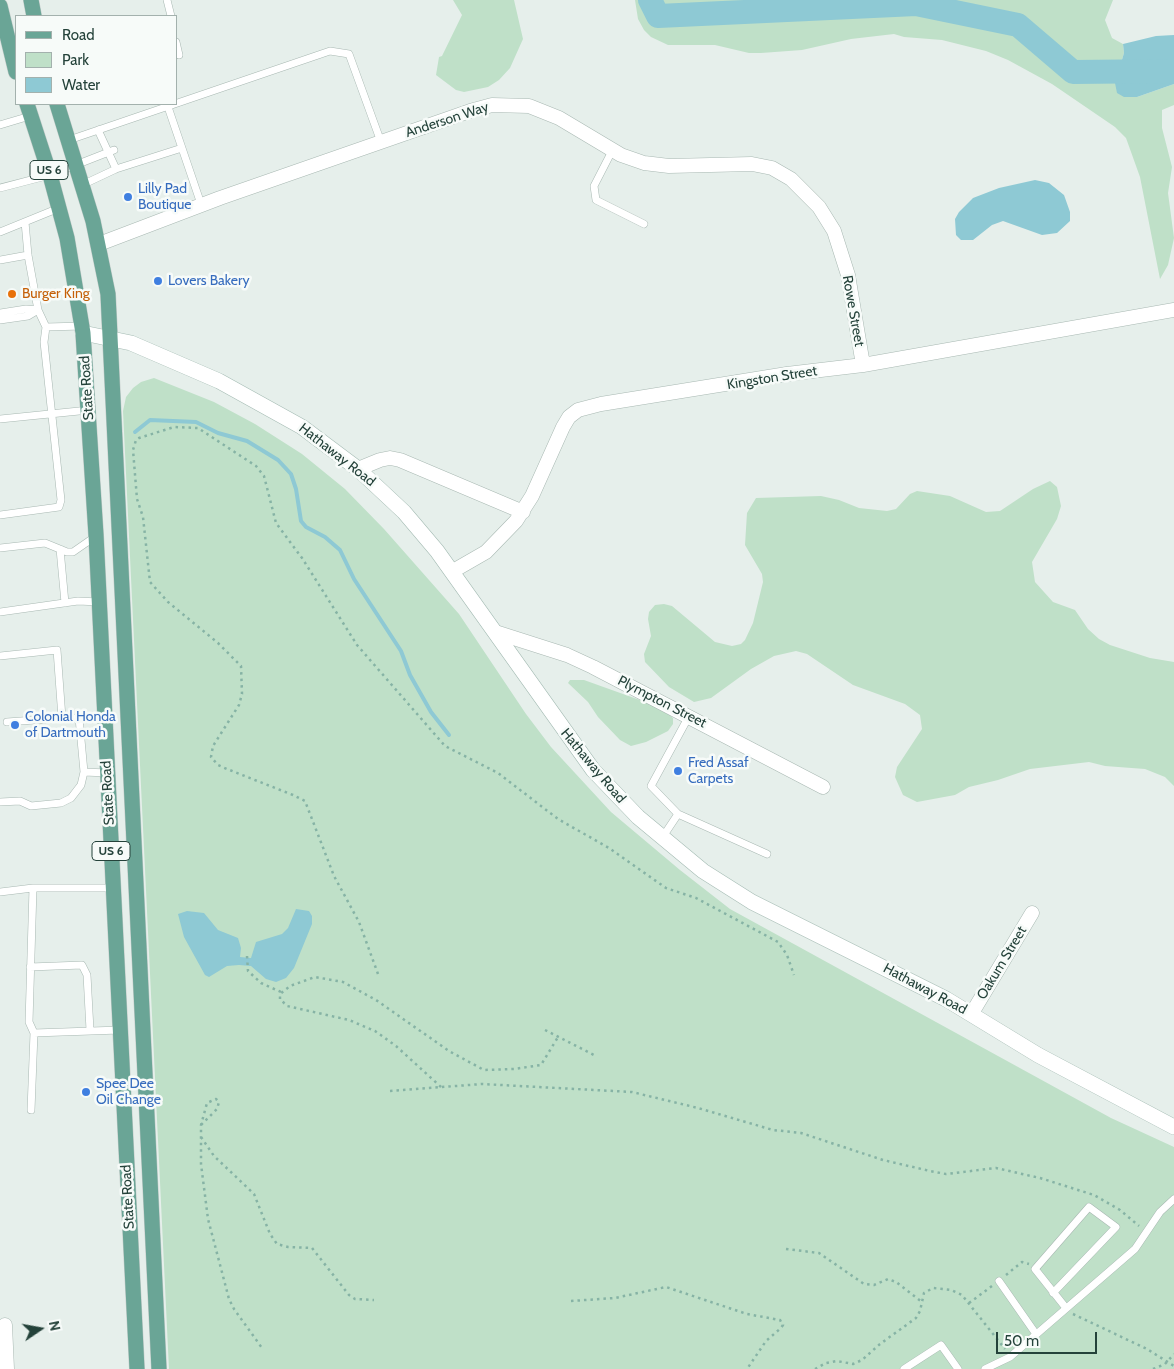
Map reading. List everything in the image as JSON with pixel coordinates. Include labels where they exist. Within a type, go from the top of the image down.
[{"type":"main road","points":[[31,0],[34,15]]},
{"type":"main road","points":[[0,6],[15,68]]},
{"type":"main road","name":"State Road","points":[[57,105],[99,244],[108,294],[159,1369]]},
{"type":"main road","name":"State Road","points":[[29,110],[60,208],[76,278],[83,330],[96,535],[136,1369]]},
{"type":"main road","name":"Hathaway Road","points":[[83,330],[155,352],[240,392],[302,427],[358,469],[404,512],[453,571],[593,770],[662,839],[725,886],[972,1013],[1030,1050],[1174,1127]]},
{"type":"main road","points":[[113,888],[137,887]]},
{"type":"street","name":"Anderson Way","points":[[99,244],[202,204],[481,107],[504,104],[529,106],[549,113],[612,151],[632,159],[656,165],[726,163],[772,168],[791,179],[820,207],[834,231],[843,256]]},
{"type":"street","name":"Rowe Street","points":[[843,256],[863,365]]},
{"type":"street","name":"Kingston Street","points":[[453,571],[486,552],[523,512],[560,433],[569,417],[578,410],[601,404],[778,376],[863,365],[1174,310]]},
{"type":"street","points":[[358,469],[380,460],[390,458],[400,460],[523,512]]},
{"type":"street","name":"Plympton Street","points":[[495,632],[566,655],[689,715],[823,787]]},
{"type":"street","name":"Oakum Street","points":[[972,1013],[1032,913]]},
{"type":"street","points":[[5,1325],[7,1369]]},
{"type":"lane","points":[[167,0],[171,15]]},
{"type":"lane","points":[[178,51],[179,55]]},
{"type":"lane","points":[[178,103],[330,51],[349,54],[381,142]]},
{"type":"lane","points":[[69,140],[171,105]]},
{"type":"lane","points":[[168,106],[202,204]]},
{"type":"lane","points":[[0,124],[29,110]]},
{"type":"lane","points":[[98,130],[111,151],[116,169]]},
{"type":"lane","points":[[82,185],[116,169],[182,148]]},
{"type":"lane","points":[[0,188],[50,175],[111,151]]},
{"type":"lane","points":[[612,151],[594,186],[596,200],[644,224]]},
{"type":"lane","points":[[0,232],[60,208]]},
{"type":"lane","points":[[0,515],[59,507],[61,500],[44,342],[46,326],[38,310],[28,255],[25,222]]},
{"type":"lane","points":[[0,260],[28,255]]},
{"type":"lane","points":[[0,313],[26,309],[38,310]]},
{"type":"lane","points":[[0,320],[28,316],[38,310]]},
{"type":"lane","points":[[46,326],[83,330]]},
{"type":"lane","points":[[0,419],[89,410]]},
{"type":"lane","points":[[0,548],[45,543],[66,552],[76,551],[96,535]]},
{"type":"lane","points":[[60,549],[65,603]]},
{"type":"lane","points":[[0,612],[78,601],[99,602]]},
{"type":"lane","points":[[0,656],[57,650],[62,718]]},
{"type":"lane","points":[[689,715],[652,786],[678,814],[767,854]]},
{"type":"lane","points":[[6,722],[62,718],[104,718]]},
{"type":"lane","points":[[0,802],[20,801],[31,806],[61,803],[71,798],[81,785],[84,772],[79,718]]},
{"type":"lane","points":[[84,772],[107,774]]},
{"type":"lane","points":[[662,839],[678,814]]},
{"type":"lane","points":[[0,892],[33,888],[113,888]]},
{"type":"lane","points":[[30,1110],[34,1033],[29,1022],[33,888]]},
{"type":"lane","points":[[30,967],[82,965],[87,975],[90,1030]]},
{"type":"lane","points":[[34,1033],[120,1030]]},
{"type":"lane","points":[[985,1369],[1011,1356],[1135,1249],[1160,1212],[1174,1200]]},
{"type":"lane","points":[[1053,1292],[1116,1227],[1089,1207],[1034,1269],[1066,1308]]},
{"type":"lane","points":[[999,1281],[1036,1334]]},
{"type":"lane","points":[[904,1369],[941,1345],[958,1369]]},
{"type":"path","points":[[378,974],[359,922],[334,876],[305,801],[218,765],[211,756],[213,746],[239,705],[242,694],[240,666],[218,642],[168,602],[150,582],[143,517],[136,491],[133,450],[136,440],[140,438],[174,427],[198,428],[256,466],[264,476],[276,523],[305,563],[357,645],[445,746],[498,773],[558,820],[610,848],[666,888],[700,900],[778,942],[787,955],[794,974]]},
{"type":"path","points":[[247,957],[246,967],[261,983],[281,992]]},
{"type":"path","points":[[281,992],[304,980],[315,977],[343,982],[376,1000],[449,1051],[484,1070],[514,1069],[541,1065],[558,1037]]},
{"type":"path","points":[[281,992],[280,999],[287,1006],[349,1020],[375,1031],[396,1046],[441,1087]]},
{"type":"path","points":[[545,1030],[594,1055]]},
{"type":"path","points":[[390,1091],[482,1084],[607,1089],[656,1097],[773,1130],[800,1132],[883,1160],[930,1171],[946,1174],[996,1168],[1040,1178],[1094,1195],[1120,1210],[1146,1232]]},
{"type":"path","points":[[201,1125],[217,1108],[219,1102],[216,1099],[207,1103],[201,1125],[204,1195],[216,1255],[234,1309],[262,1348]]},
{"type":"path","points":[[201,1136],[214,1156],[254,1194],[270,1234],[277,1244],[288,1247],[312,1248],[349,1294],[355,1299],[374,1300]]},
{"type":"path","points":[[786,1249],[819,1253],[864,1284],[874,1285],[888,1279],[896,1282],[922,1302]]},
{"type":"path","points":[[571,1301],[615,1298],[666,1287],[747,1314],[780,1320],[783,1325],[766,1342],[748,1369]]},
{"type":"path","points":[[815,1369],[826,1363],[837,1361],[853,1364],[862,1360],[880,1344],[916,1318],[924,1293],[932,1288],[951,1290],[962,1295],[1011,1356]]},
{"type":"path","points":[[1066,1308],[1076,1317],[1147,1349],[1174,1366]]},
{"type":"path","points":[[1152,1369],[1168,1361],[1174,1354]]},
{"type":"green space","points":[[453,0],[514,0],[523,39],[510,68],[499,80],[488,87],[464,92],[456,90],[436,75],[439,57],[442,56],[462,15]]},
{"type":"green space","points":[[635,0],[1113,0],[1105,20],[1112,38],[1123,44],[1124,53],[1115,83],[1137,97],[1174,84],[1174,105],[1162,110],[1162,128],[1172,167],[1168,193],[1174,238],[1168,265],[1160,279],[1140,177],[1126,138],[1115,127],[1052,84],[1008,60],[986,51],[942,40],[904,37],[894,34],[851,39],[802,50],[761,53],[749,53],[715,45],[668,45],[651,37],[644,30],[638,19]]},
{"type":"green space","points":[[154,378],[214,402],[255,424],[302,454],[345,489],[384,529],[459,614],[526,714],[551,747],[611,812],[730,909],[1111,1118],[1174,1147],[1174,1369],[169,1369],[123,411],[126,397],[133,388],[141,382]]},
{"type":"green space","points":[[1050,481],[1057,487],[1061,506],[1057,519],[1032,562],[1035,582],[1053,602],[1075,610],[1088,629],[1099,639],[1110,645],[1150,658],[1174,662],[1174,786],[1165,777],[1145,769],[1105,766],[1089,762],[1030,769],[969,787],[955,795],[917,802],[903,795],[895,777],[897,767],[922,729],[920,715],[905,704],[853,685],[807,654],[796,651],[774,656],[751,669],[711,698],[694,702],[669,687],[645,662],[644,654],[651,636],[648,619],[649,612],[655,605],[664,604],[672,606],[715,642],[732,646],[741,644],[745,640],[753,623],[763,582],[762,574],[745,545],[747,513],[756,498],[821,496],[839,500],[859,508],[887,511],[896,509],[910,494],[917,491],[950,496],[986,512],[1000,511],[1033,489]]},
{"type":"green space","points":[[570,680],[584,680],[662,708],[673,718],[673,724],[668,731],[646,742],[631,746],[620,740],[598,717],[588,702],[568,683]]},
{"type":"water","points":[[1174,35],[1174,84],[1137,97],[1124,97],[1117,93],[1115,83],[1124,53],[1123,44],[1156,36]]},
{"type":"water","points":[[1035,180],[1049,183],[1064,195],[1070,212],[1070,221],[1057,233],[1042,235],[1003,221],[992,225],[973,240],[961,240],[956,235],[955,219],[959,212],[973,198],[999,188]]},
{"type":"water","points":[[296,909],[309,911],[312,916],[312,924],[294,968],[286,978],[276,982],[266,979],[251,966],[227,966],[209,977],[205,975],[184,937],[178,914],[187,911],[204,913],[218,930],[238,938],[241,948],[240,957],[251,958],[256,942],[282,934],[288,928]]},
{"type":"waterway","points":[[650,0],[658,16],[916,4],[1018,25],[1073,72],[1174,71]]},
{"type":"waterway","points":[[135,432],[150,420],[196,422],[218,433],[247,441],[278,460],[291,474],[296,489],[301,521],[306,527],[325,537],[340,550],[354,579],[401,651],[410,675],[431,712],[449,735]]},
{"type":"place","name":"Lilly Pad Boutique","points":[[128,197]]},
{"type":"place","name":"Lovers Bakery","points":[[158,281]]},
{"type":"place","name":"Burger King","points":[[12,294]]},
{"type":"place","name":"Colonial Honda of Dartmouth","points":[[15,725]]},
{"type":"place","name":"Fred Assaf Carpets","points":[[678,771]]},
{"type":"place","name":"Spee Dee Oil Change","points":[[86,1092]]}]
